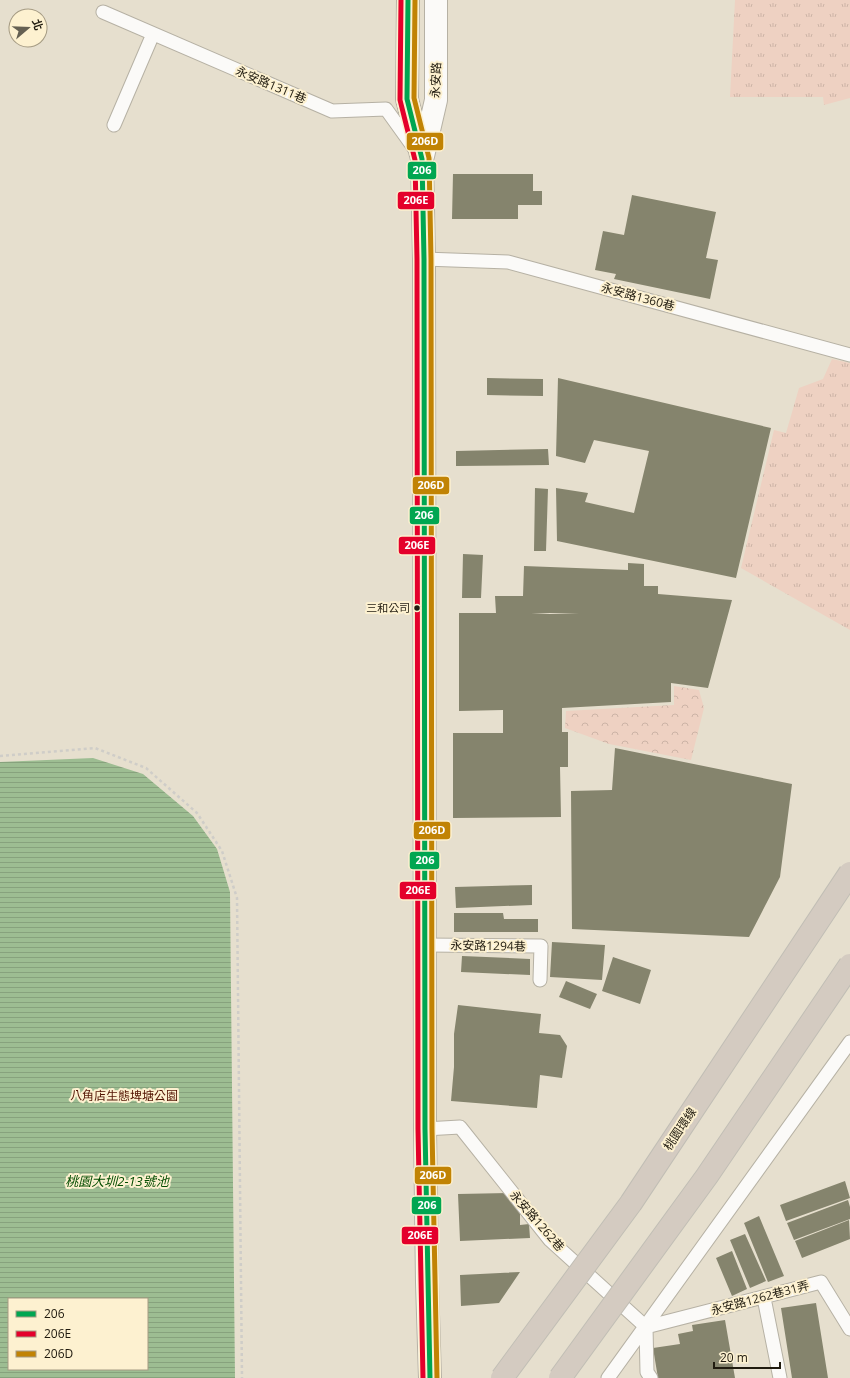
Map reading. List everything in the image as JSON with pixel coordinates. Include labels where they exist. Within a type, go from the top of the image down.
[{"type":"highway","name":"桃園環線","points":[[502,1378],[631,1203],[850,873]]},
{"type":"highway","points":[[560,1378],[707,1176],[850,965]]},
{"type":"main road","name":"永安路","points":[[408,0],[407,99],[422,159],[424,259],[425,1129],[430,1378]]},
{"type":"main road","name":"永安路","points":[[422,159],[436,100],[436,0]]},
{"type":"lane","name":"永安路1311巷","points":[[103,12],[332,111],[386,109],[422,159]]},
{"type":"lane","points":[[114,125],[153,34]]},
{"type":"lane","name":"永安路1360巷","points":[[424,259],[508,262],[850,355]]},
{"type":"lane","name":"永安路1294巷","points":[[425,945],[541,946],[540,980]]},
{"type":"lane","points":[[608,1378],[646,1328],[850,1042]]},
{"type":"lane","name":"永安路1262巷","points":[[425,1129],[460,1127],[550,1240],[646,1328]]},
{"type":"lane","name":"永安路1262巷31弄","points":[[646,1328],[821,1282],[850,1329]]},
{"type":"lane","points":[[764,1298],[780,1378]]},
{"type":"lane","points":[[646,1328],[647,1372],[651,1378]]},
{"type":"path","points":[[0,756],[95,748],[146,768],[197,813],[222,851],[237,898],[242,1378]]},
{"type":"green space","points":[[735,0],[850,0],[850,98],[824,105],[823,97],[730,97]]},
{"type":"green space","points":[[832,359],[850,363],[850,630],[741,568],[774,430],[786,433],[799,388],[823,379]]},
{"type":"green space","points":[[674,686],[699,690],[704,708],[691,760],[609,744],[565,728],[566,711],[674,705]]},
{"type":"water","name":"桃園大圳2-13號池","points":[[93,758],[143,774],[193,816],[217,849],[230,892],[235,1378],[0,1378],[0,762]]},
{"type":"building","points":[[453,174],[533,174],[533,191],[542,191],[542,205],[518,205],[518,219],[452,219]]},
{"type":"building","points":[[632,195],[716,212],[706,258],[718,260],[710,299],[614,279],[616,274],[595,270],[603,231],[624,235]]},
{"type":"building","points":[[487,378],[543,379],[543,396],[487,395]]},
{"type":"building","points":[[558,378],[771,428],[736,578],[557,541],[556,488],[588,493],[585,502],[634,513],[649,451],[594,440],[585,463],[556,456]]},
{"type":"building","points":[[548,449],[549,465],[456,466],[456,451]]},
{"type":"building","points":[[535,488],[548,489],[546,551],[534,551]]},
{"type":"building","points":[[463,554],[483,555],[481,598],[462,598]]},
{"type":"building","points":[[628,563],[644,564],[644,586],[658,586],[658,594],[732,600],[708,688],[671,683],[671,702],[562,708],[562,732],[568,732],[568,767],[560,767],[561,817],[453,818],[453,733],[503,733],[503,710],[459,711],[459,613],[496,613],[495,596],[523,596],[524,566],[628,570]],"holes":[[[531,613],[579,613],[550,614]]]},
{"type":"building","points":[[615,748],[792,784],[780,877],[749,937],[572,929],[571,791],[612,790]]},
{"type":"building","points":[[532,885],[532,905],[456,908],[455,887]]},
{"type":"building","points":[[454,913],[503,913],[504,919],[538,919],[538,932],[454,932]]},
{"type":"building","points":[[552,942],[605,945],[602,980],[550,977]]},
{"type":"building","points":[[462,956],[530,959],[530,975],[461,972]]},
{"type":"building","points":[[613,957],[651,970],[640,1004],[602,991]]},
{"type":"building","points":[[566,981],[597,994],[590,1009],[559,997]]},
{"type":"building","points":[[458,1005],[541,1014],[539,1033],[560,1035],[567,1046],[562,1078],[540,1075],[537,1108],[451,1101],[454,1067],[454,1034]]},
{"type":"building","points":[[845,1181],[850,1198],[786,1221],[780,1205]]},
{"type":"building","points":[[508,1193],[520,1209],[520,1225],[529,1224],[530,1238],[460,1241],[458,1194]]},
{"type":"building","points":[[848,1200],[850,1207],[850,1219],[794,1240],[787,1223]]},
{"type":"building","points":[[759,1216],[784,1276],[768,1282],[744,1223]]},
{"type":"building","points":[[849,1220],[850,1239],[802,1258],[795,1241]]},
{"type":"building","points":[[745,1234],[766,1281],[750,1288],[730,1240]]},
{"type":"building","points":[[732,1251],[747,1289],[732,1296],[716,1258]]},
{"type":"building","points":[[520,1272],[499,1303],[461,1306],[460,1275]]},
{"type":"building","points":[[816,1303],[828,1378],[792,1378],[781,1308]]},
{"type":"building","points":[[725,1320],[735,1378],[658,1378],[653,1348],[680,1344],[678,1334],[693,1331],[692,1325]]},
{"type":"transit line","name":"206E","points":[[401,0],[400,100],[415,160],[417,259],[418,1129],[423,1378]]},
{"type":"transit line","name":"206","points":[[408,0],[407,99],[422,159],[424,259],[425,1129],[430,1378]]},
{"type":"transit line","name":"206D","points":[[415,0],[414,98],[429,158],[431,259],[432,1129],[437,1378]]},
{"type":"place","name":"三和公司","points":[[417,608]]},
{"type":"park label","name":"八角店生態埤塘公園","points":[[124,1096]]}]
